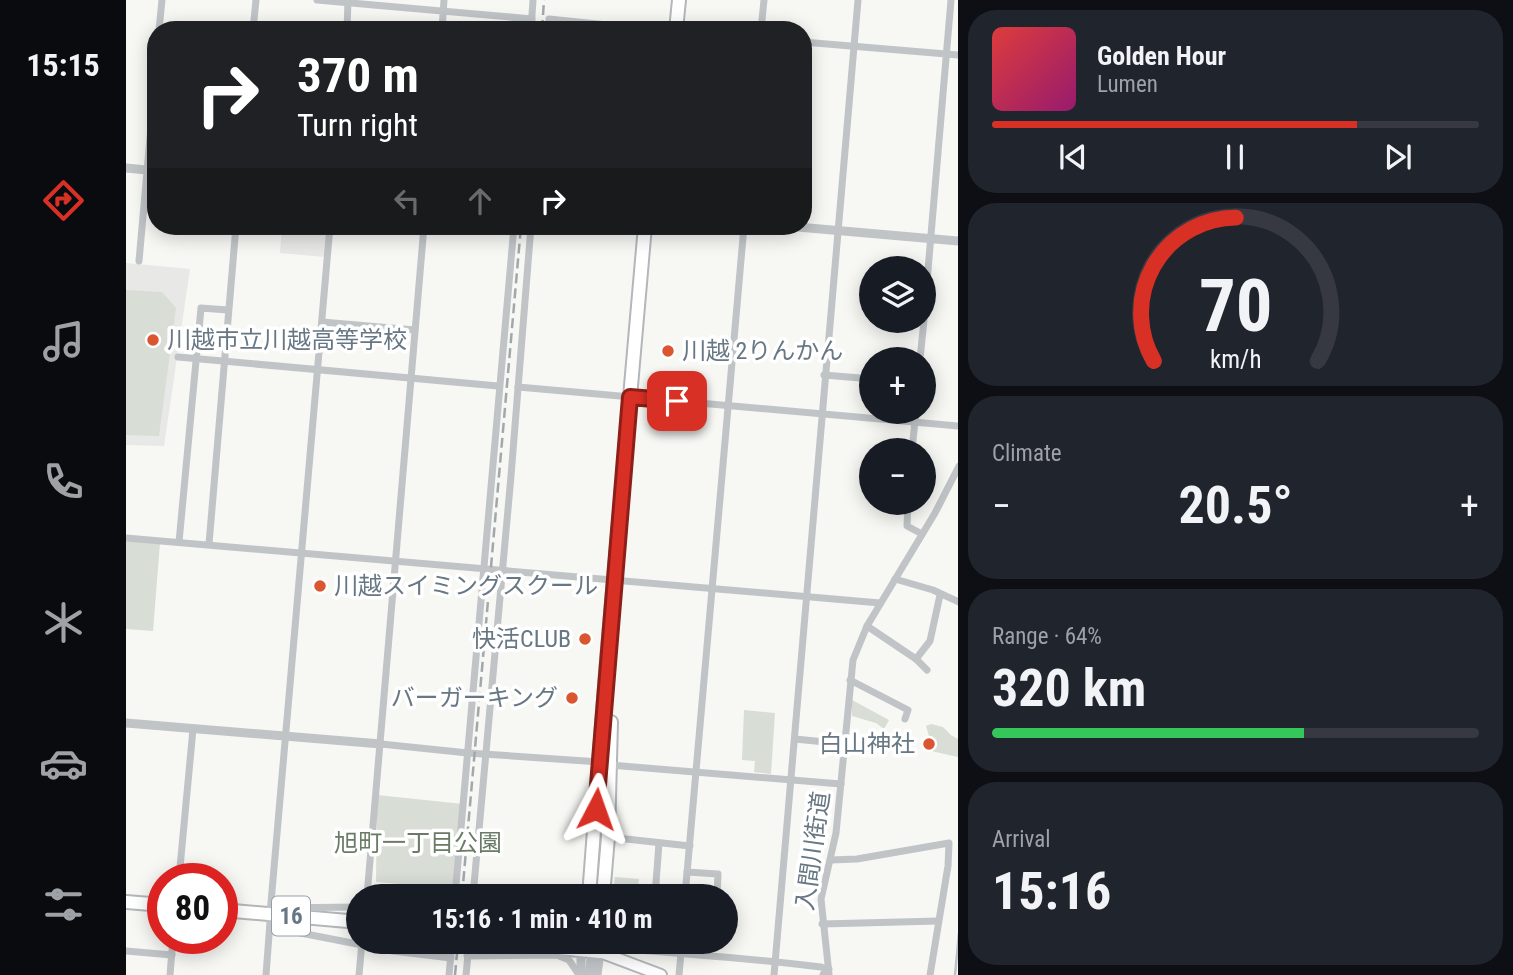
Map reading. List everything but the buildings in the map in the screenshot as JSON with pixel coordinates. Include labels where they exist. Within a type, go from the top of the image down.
[{"type":"highway","points":[[669,21],[671,0]]},
{"type":"highway","points":[[677,21],[679,0]]},
{"type":"highway","points":[[634,398],[644,235]]},
{"type":"highway","points":[[591,884],[611,714],[618,579],[652,235]]},
{"type":"highway","points":[[597,884],[603,808],[603,727],[607,660],[618,579]]},
{"type":"highway","points":[[603,727],[608,837],[604,884]]},
{"type":"highway","points":[[126,902],[147,904]]},
{"type":"highway","points":[[126,910],[147,912]]},
{"type":"highway","name":"16","points":[[238,913],[346,928]]},
{"type":"highway","name":"16","points":[[238,918],[346,921]]},
{"type":"main road","points":[[614,954],[661,975]]},
{"type":"street","points":[[160,21],[162,0]]},
{"type":"street","points":[[254,21],[256,0]]},
{"type":"street","points":[[317,0],[532,19],[533,0]]},
{"type":"street","points":[[442,21],[444,0]]},
{"type":"street","points":[[762,21],[764,0]]},
{"type":"street","points":[[774,975],[858,0]]},
{"type":"street","points":[[930,256],[951,0]]},
{"type":"street","points":[[348,21],[350,1]]},
{"type":"street","points":[[549,21],[568,21]]},
{"type":"street","points":[[812,43],[958,55]]},
{"type":"street","points":[[126,168],[147,170]]},
{"type":"street","points":[[139,261],[147,200]]},
{"type":"street","points":[[812,228],[958,241]]},
{"type":"street","points":[[209,544],[235,235]]},
{"type":"street","points":[[266,975],[329,235]]},
{"type":"street","points":[[368,884],[423,235]]},
{"type":"street","points":[[456,884],[513,235]]},
{"type":"street","points":[[474,884],[530,235]]},
{"type":"street","points":[[686,884],[743,235]]},
{"type":"street","points":[[179,542],[201,308],[228,310]]},
{"type":"street","points":[[322,323],[415,330]]},
{"type":"street","points":[[178,357],[498,386]]},
{"type":"street","points":[[824,375],[859,378]]},
{"type":"street","points":[[518,387],[859,417]]},
{"type":"street","points":[[936,423],[958,426]]},
{"type":"street","name":"入間川街道","points":[[827,973],[822,891],[831,860],[850,680],[856,650],[880,603],[950,485],[958,466]]},
{"type":"street","points":[[907,515],[906,526],[922,534]]},
{"type":"street","points":[[126,538],[880,603]]},
{"type":"street","points":[[895,579],[933,590],[958,602]]},
{"type":"street","points":[[916,659],[930,641],[940,595]]},
{"type":"street","points":[[867,626],[916,659],[927,670]]},
{"type":"street","points":[[850,680],[908,710],[905,719]]},
{"type":"street","points":[[126,723],[841,784]]},
{"type":"street","points":[[180,863],[192,730]]},
{"type":"street","points":[[795,738],[845,744]]},
{"type":"street","points":[[608,837],[690,846]]},
{"type":"street","points":[[656,884],[659,843]]},
{"type":"street","points":[[831,860],[949,843],[948,866],[930,975]]},
{"type":"street","points":[[687,872],[718,874],[718,884]]},
{"type":"street","points":[[270,918],[346,909]]},
{"type":"street","points":[[270,918],[346,939]]},
{"type":"street","points":[[822,924],[938,921]]},
{"type":"street","points":[[126,951],[172,955],[170,975]]},
{"type":"street","points":[[359,975],[361,954]]},
{"type":"street","points":[[427,954],[451,958]]},
{"type":"street","points":[[449,975],[451,954]]},
{"type":"street","points":[[580,975],[581,954]]},
{"type":"street","points":[[589,975],[594,954]]},
{"type":"street","points":[[596,954],[597,975]]},
{"type":"street","points":[[679,975],[680,954]]},
{"type":"street","points":[[692,954],[821,967],[827,973]]},
{"type":"street","points":[[466,975],[467,956],[557,955],[569,960],[580,975]]},
{"type":"shaded area","points":[[281,235],[327,235],[325,257],[280,253]]},
{"type":"shaded area","name":"川越市立川越高等学校","points":[[126,263],[190,269],[164,446],[126,445]]},
{"type":"green space","name":"川越市立川越高等学校","points":[[126,290],[162,292],[176,308],[159,436],[126,435]]},
{"type":"green space","points":[[126,541],[160,543],[153,631],[126,629]]},
{"type":"green space","points":[[852,700],[889,720],[884,729],[876,723],[852,716]]},
{"type":"green space","points":[[744,710],[775,713],[771,774],[754,772],[755,761],[742,760]]},
{"type":"green space","points":[[931,724],[943,727],[958,739],[958,757],[927,750],[930,740],[926,726]]},
{"type":"green space","name":"旭町一丁目公園","points":[[377,795],[463,804],[455,884],[376,882]]},
{"type":"green space","points":[[615,877],[639,879],[638,884],[614,884]]},
{"type":"waterway","points":[[955,975],[958,944]]},
{"type":"railway","points":[[543,21],[544,0]]},
{"type":"railway","points":[[463,884],[520,235]]},
{"type":"railway","points":[[455,975],[457,954]]},
{"type":"place","name":"川越市立川越高等学校","points":[[153,340]]},
{"type":"place","name":"川越 2りんかん","points":[[668,351]]},
{"type":"place","name":"川越スイミングスクール","points":[[320,586]]},
{"type":"place","name":"快活CLUB","points":[[585,639]]},
{"type":"place","name":"バーガーキング","points":[[572,698]]},
{"type":"place","name":"白山神社","points":[[929,744]]},
{"type":"route","points":[[596,809],[630,397],[677,401]]}]
